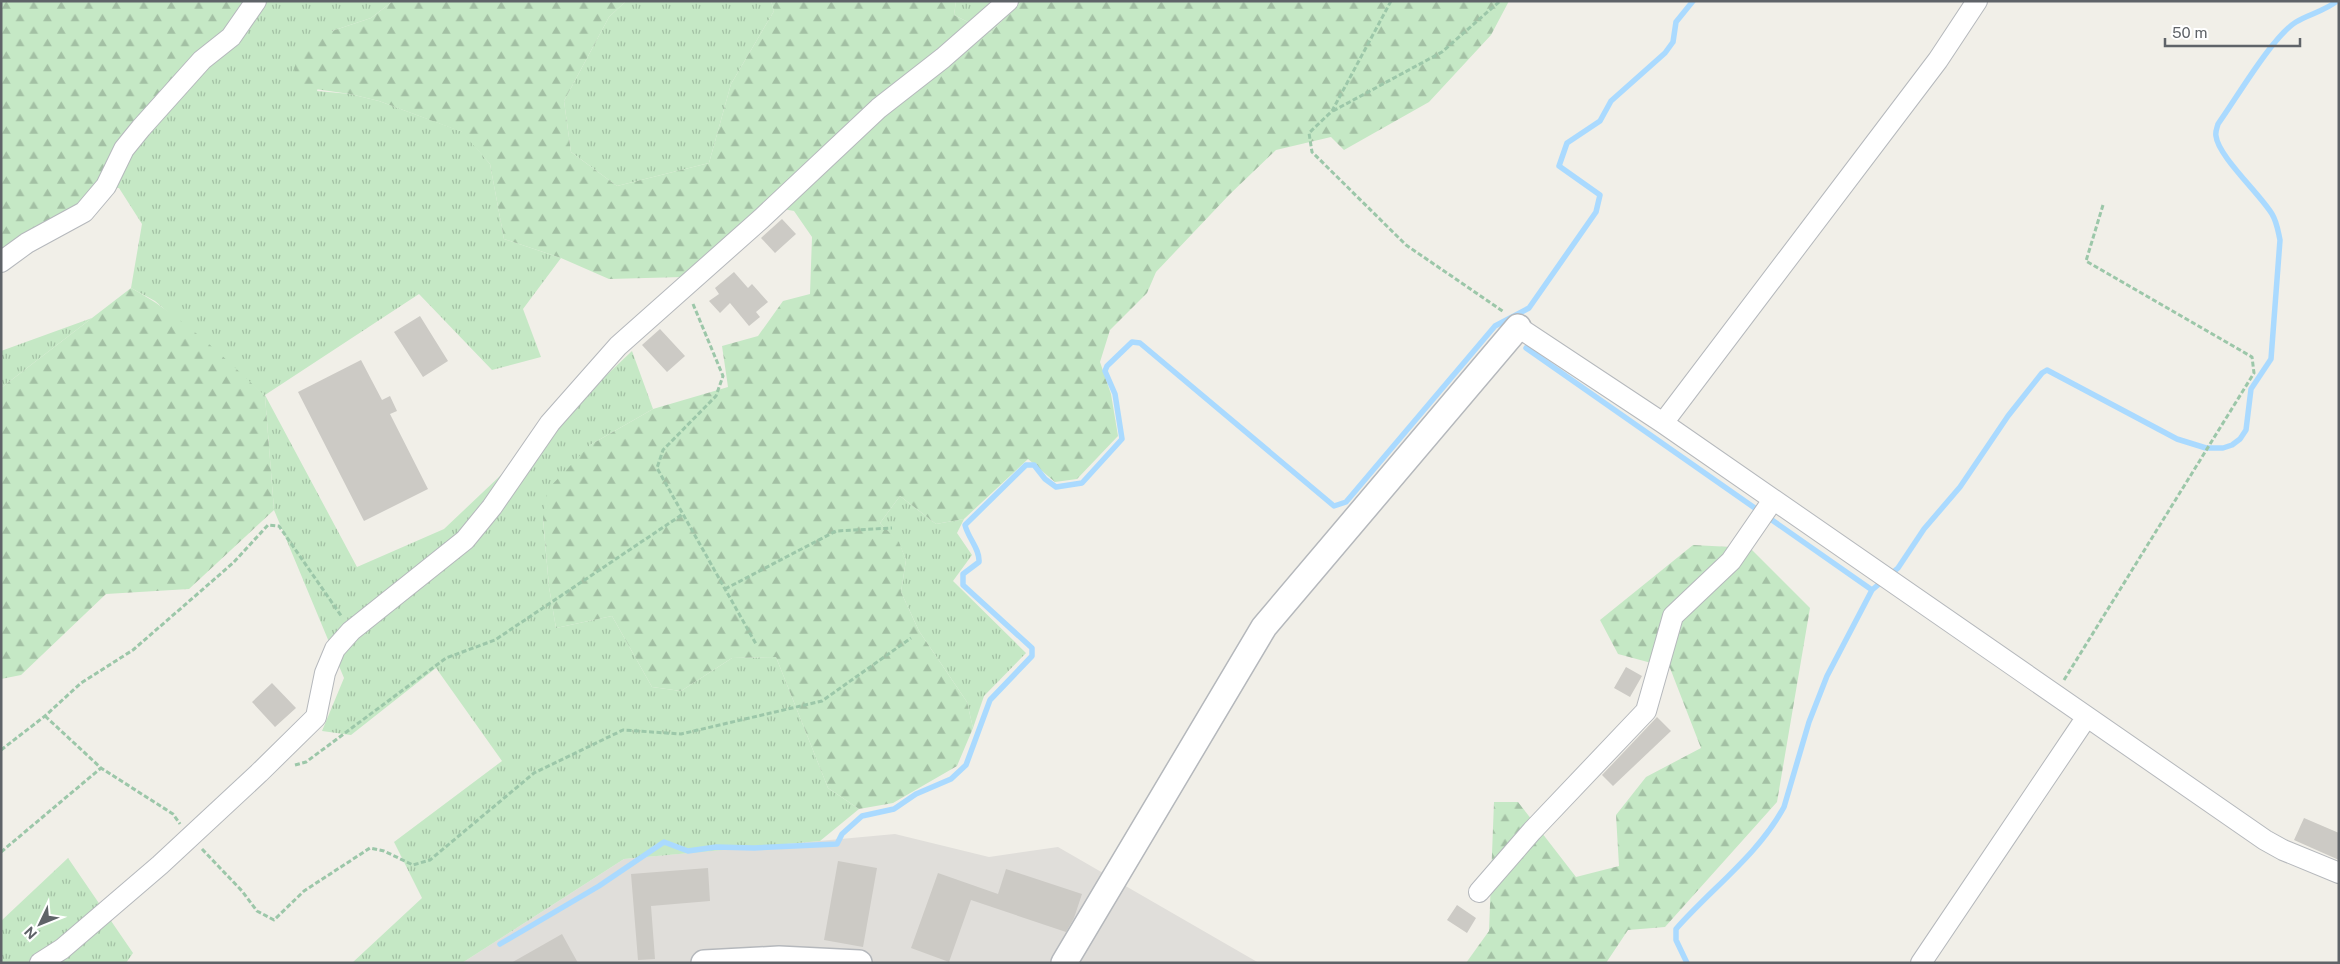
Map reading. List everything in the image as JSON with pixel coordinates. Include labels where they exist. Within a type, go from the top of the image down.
[{"type":"street","points":[[1,262],[27,242],[84,212],[106,186],[124,149],[141,128],[173,90],[202,60],[231,37],[256,1]]},
{"type":"street","points":[[40,963],[62,949],[190,838],[316,717],[325,673],[335,649],[351,631],[465,540],[492,508],[550,423],[618,346],[686,287],[879,108],[943,58],[1008,1]]},
{"type":"street","points":[[1663,423],[1938,60],[1977,1]]},
{"type":"street","points":[[1064,963],[1264,627],[1518,327],[1663,423],[2054,696],[2265,840],[2283,850],[2339,873]]},
{"type":"street","points":[[1479,892],[1532,830],[1646,710],[1673,616],[1731,561],[1773,500]]},
{"type":"street","points":[[1921,963],[2086,718]]},
{"type":"street","points":[[704,963],[779,959],[860,963]]},
{"type":"path","points":[[1332,111],[1391,1]]},
{"type":"path","points":[[1500,1],[1442,52],[1332,111],[1309,133],[1312,152],[1406,245],[1501,309]]},
{"type":"path","points":[[2054,696],[2254,373],[2252,358],[2086,261],[2104,205]]},
{"type":"path","points":[[686,287],[723,376],[716,396],[663,450],[657,468],[756,644]]},
{"type":"path","points":[[259,773],[306,762],[446,658],[495,640],[683,514]]},
{"type":"path","points":[[1,750],[45,716],[81,683],[133,650],[233,563],[268,525],[279,526],[351,631]]},
{"type":"path","points":[[725,589],[836,531],[892,528]]},
{"type":"path","points":[[45,716],[101,768],[173,814],[190,838],[242,890],[257,911],[274,920],[304,891],[370,848],[384,850],[413,865],[430,860],[534,773],[624,730],[681,734],[822,701],[911,638]]},
{"type":"path","points":[[1,852],[101,768]]},
{"type":"shaded area","points":[[895,834],[989,857],[1058,847],[1259,963],[462,963],[624,859]]},
{"type":"green space","points":[[1,1],[251,1],[225,33],[185,63],[130,133],[95,188],[67,214],[1,257]]},
{"type":"green space","points":[[251,1],[393,1],[371,18],[332,31],[317,91],[350,94],[379,101],[463,132],[490,164],[504,239],[561,258],[523,309],[541,357],[492,370],[419,294],[265,395],[357,567],[444,529],[632,351],[653,409],[590,445],[543,519],[549,587],[556,628],[612,616],[652,687],[681,691],[732,658],[776,657],[828,788],[859,809],[820,841],[624,859],[462,963],[352,963],[422,898],[394,842],[502,761],[436,668],[351,735],[322,731],[344,678],[274,510],[265,396],[155,301],[131,288],[142,224],[119,188],[95,188],[130,133],[185,63],[225,33]]},
{"type":"green space","points":[[393,1],[626,1],[609,17],[564,101],[571,152],[617,186],[709,163],[731,84],[774,11],[771,1],[956,1],[954,15],[990,33],[1022,1],[1509,1],[1491,35],[1429,102],[1344,150],[1331,137],[1276,150],[1229,195],[1156,272],[1147,293],[1110,330],[1100,362],[1111,394],[1118,436],[1077,479],[1055,482],[1028,459],[964,519],[936,524],[900,496],[880,523],[899,542],[906,560],[901,592],[919,631],[967,702],[973,728],[957,766],[893,803],[859,809],[828,788],[776,657],[732,658],[681,691],[652,687],[612,616],[556,628],[549,587],[543,518],[547,490],[590,445],[653,409],[728,387],[722,346],[758,336],[783,301],[810,294],[812,237],[794,211],[767,206],[683,277],[609,279],[561,258],[504,239],[490,164],[462,132],[379,101],[350,94],[301,87],[294,69],[301,46],[332,31],[371,18]]},
{"type":"green space","points":[[626,1],[771,1],[774,11],[731,84],[709,163],[617,186],[571,152],[564,101],[609,17]]},
{"type":"green space","points":[[956,1],[1022,1],[990,33],[954,15]]},
{"type":"green space","points":[[131,288],[185,324],[265,396],[274,510],[189,589],[106,594],[21,675],[1,679],[1,388]]},
{"type":"green space","points":[[92,318],[1,388],[1,351]]},
{"type":"green space","points":[[900,496],[936,524],[964,519],[957,533],[972,555],[953,581],[1026,653],[984,696],[973,728],[967,702],[919,631],[901,592],[906,560],[899,543],[880,523]]},
{"type":"green space","points":[[1693,545],[1750,548],[1810,608],[1777,802],[1665,927],[1628,930],[1606,963],[1466,963],[1489,931],[1494,802],[1518,802],[1576,877],[1619,866],[1616,815],[1646,777],[1701,748],[1670,668],[1618,654],[1600,620]]},
{"type":"green space","points":[[68,858],[133,953],[126,963],[1,963],[1,921]]},
{"type":"building","points":[[782,219],[796,234],[775,253],[761,238]]},
{"type":"building","points":[[734,272],[748,288],[752,284],[768,302],[756,312],[760,317],[749,326],[730,303],[720,313],[709,301],[719,294],[715,288]]},
{"type":"building","points":[[420,316],[448,361],[423,377],[394,332]]},
{"type":"building","points":[[660,329],[685,356],[667,372],[642,345]]},
{"type":"building","points":[[361,360],[382,400],[390,396],[397,411],[390,414],[428,489],[364,521],[298,392]]},
{"type":"building","points":[[1626,667],[1642,676],[1630,697],[1614,688]]},
{"type":"building","points":[[272,683],[296,708],[275,727],[252,702]]},
{"type":"building","points":[[1657,717],[1671,731],[1613,786],[1602,775]]},
{"type":"building","points":[[2304,818],[2339,833],[2339,860],[2294,840]]},
{"type":"building","points":[[838,861],[877,868],[863,947],[824,940]]},
{"type":"building","points":[[708,868],[710,901],[651,906],[655,959],[638,960],[631,874]]},
{"type":"building","points":[[1006,869],[1082,894],[1074,918],[1066,932],[971,900],[949,962],[911,948],[938,873],[998,894]]},
{"type":"building","points":[[1457,905],[1476,918],[1467,933],[1447,920]]},
{"type":"building","points":[[562,934],[578,963],[511,963]]},
{"type":"waterway","points":[[500,944],[599,886],[664,842],[688,851],[716,847],[754,848],[837,844],[842,834],[862,816],[894,809],[916,794],[951,779],[966,765],[990,700],[1032,656],[1032,648],[963,585],[963,574],[979,562],[978,553],[965,525],[1026,465],[1034,465],[1045,479],[1056,487],[1082,483],[1122,439],[1115,394],[1105,371],[1107,366],[1132,342],[1140,343],[1334,506],[1346,502],[1495,326],[1529,308],[1596,212],[1600,195],[1559,166],[1567,143],[1600,121],[1611,101],[1665,53],[1673,42],[1676,22],[1693,1]]},
{"type":"waterway","points":[[1687,963],[1676,940],[1676,929],[1748,856],[1761,841],[1784,807],[1809,722],[1827,676],[1872,590],[1898,568],[1924,529],[1960,487],[2008,416],[2042,373],[2047,370],[2177,439],[2206,448],[2223,448],[2232,445],[2240,439],[2246,430],[2251,389],[2271,359],[2280,240],[2272,214],[2224,154],[2218,144],[2216,130],[2218,124],[2255,69],[2286,30],[2296,22],[2337,1]]},
{"type":"waterway","points":[[1526,348],[1872,590]]}]
